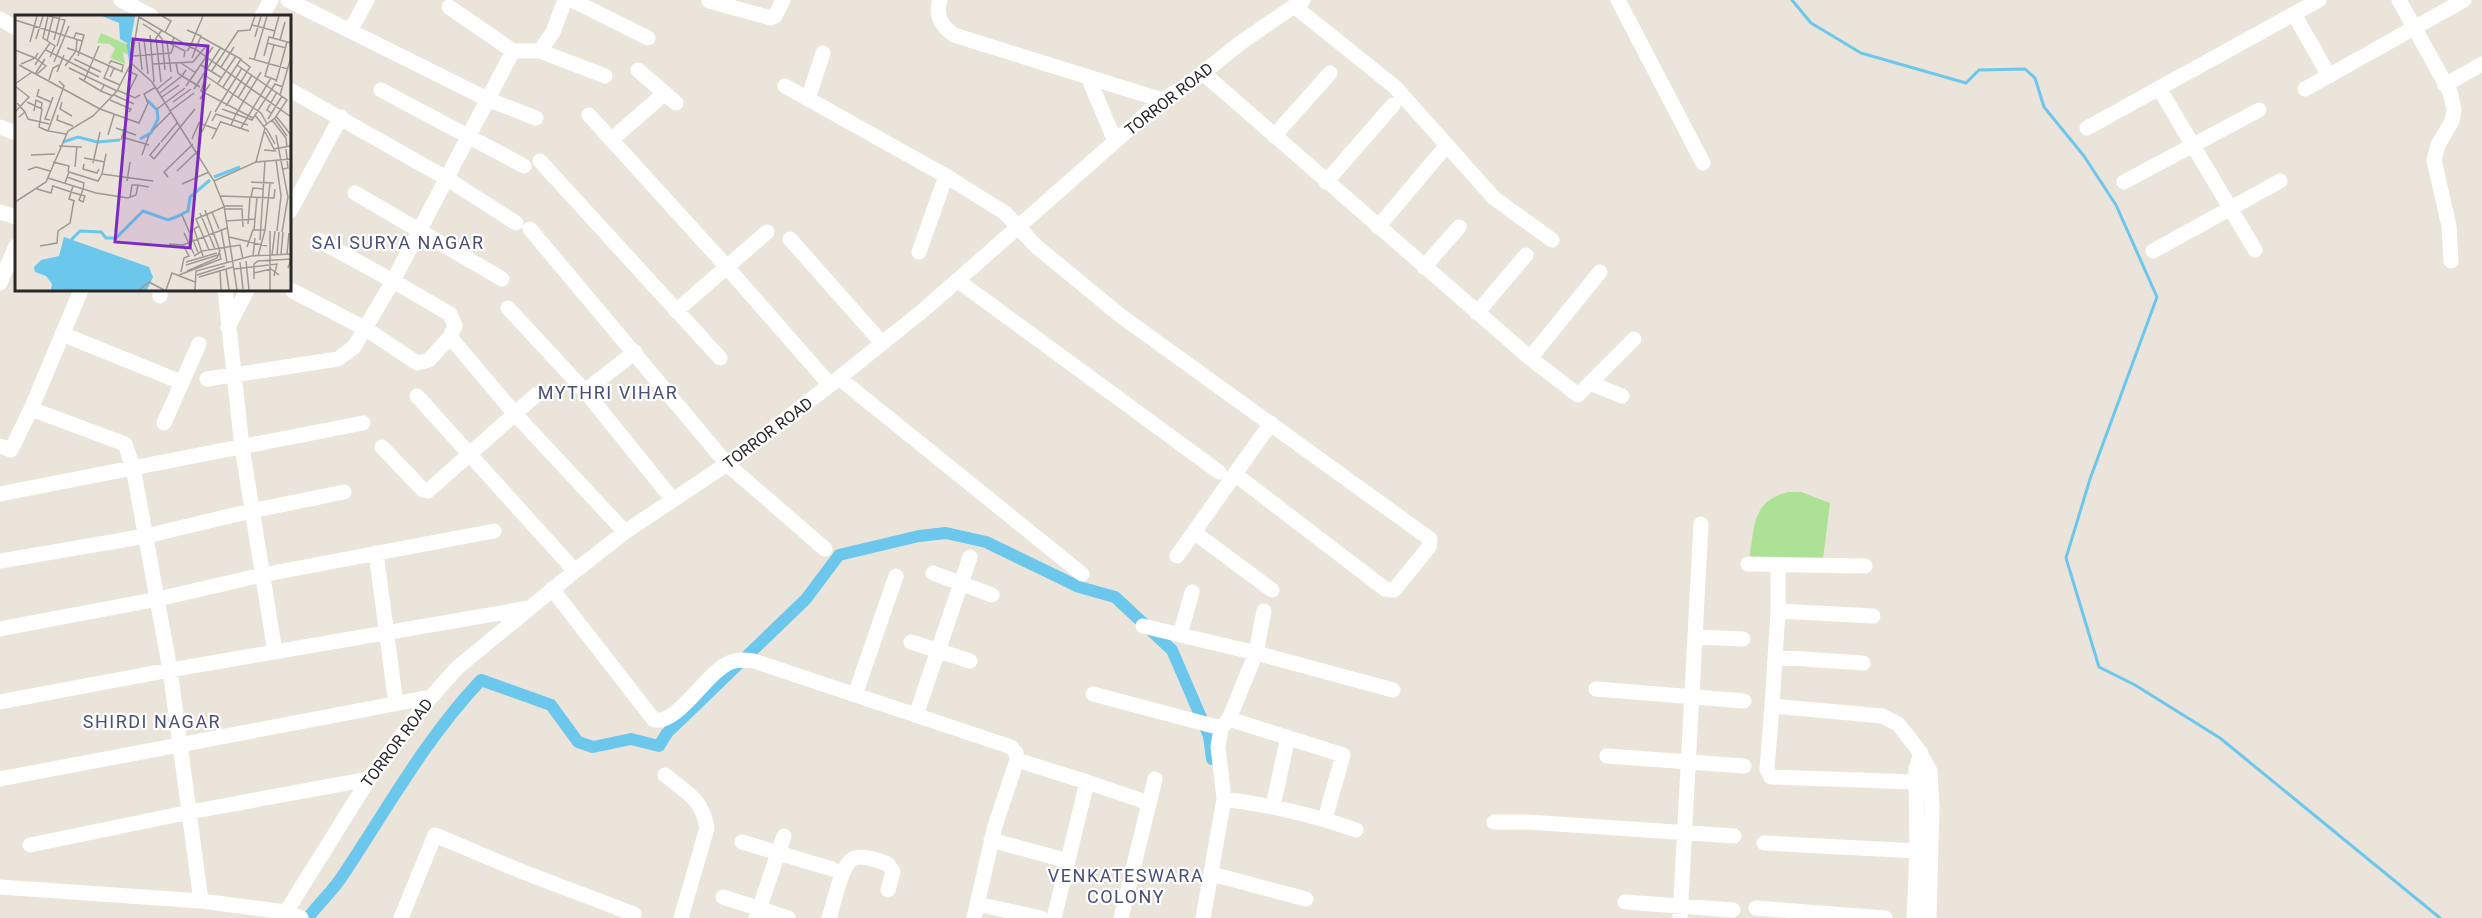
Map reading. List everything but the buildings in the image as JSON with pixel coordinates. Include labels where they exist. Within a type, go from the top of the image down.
[{"type":"street","points":[[121,0],[142,11]]},
{"type":"street","points":[[263,15],[271,0]]},
{"type":"street","points":[[288,0],[489,100],[536,118]]},
{"type":"street","points":[[350,31],[367,0]]},
{"type":"street","points":[[540,51],[553,32],[565,0]]},
{"type":"street","points":[[572,0],[648,38]]},
{"type":"street","points":[[709,2],[771,18],[775,16],[783,0]]},
{"type":"street","points":[[940,0],[938,17],[954,35],[1162,100]]},
{"type":"street","points":[[1618,0],[1703,163]]},
{"type":"street","points":[[2087,128],[2319,0]]},
{"type":"street","points":[[2399,0],[2450,93],[2454,109],[2452,121],[2438,145],[2434,160],[2449,226],[2451,261]]},
{"type":"street","points":[[2305,89],[2464,0]]},
{"type":"street","points":[[1298,3],[1395,87],[1494,198],[1552,240]]},
{"type":"street","name":"TORROR ROAD","points":[[286,912],[369,779],[431,697],[459,667],[552,589],[625,532],[727,464],[835,382],[957,280],[1162,100],[1203,73],[1243,41],[1298,3]]},
{"type":"street","points":[[449,7],[513,51],[540,51],[605,76]]},
{"type":"street","points":[[2294,14],[2329,76]]},
{"type":"street","points":[[0,19],[15,27]]},
{"type":"street","points":[[207,379],[338,359],[349,353],[366,329],[393,281],[513,51]]},
{"type":"street","points":[[808,99],[823,53]]},
{"type":"street","points":[[2445,85],[2482,64]]},
{"type":"street","points":[[611,140],[670,98],[638,70]]},
{"type":"street","points":[[1203,73],[1477,313],[1578,395],[1634,339]]},
{"type":"street","points":[[1274,136],[1330,73]]},
{"type":"street","points":[[1088,77],[1115,141]]},
{"type":"street","points":[[785,86],[946,176],[1005,213],[1037,247],[1121,316],[1430,539],[1426,553],[1394,590],[1385,589],[1236,475]]},
{"type":"street","points":[[2159,88],[2255,250]]},
{"type":"street","points":[[381,90],[524,166]]},
{"type":"street","points":[[291,91],[446,178],[523,226],[635,352],[727,464],[825,549]]},
{"type":"street","points":[[1326,182],[1393,105]]},
{"type":"street","points":[[2124,182],[2259,110]]},
{"type":"street","points":[[590,115],[726,266],[835,382],[1082,574]]},
{"type":"street","points":[[291,209],[341,117]]},
{"type":"street","points":[[0,127],[15,133]]},
{"type":"street","points":[[1378,227],[1442,151]]},
{"type":"street","points":[[540,160],[720,358]]},
{"type":"street","points":[[920,252],[946,176]]},
{"type":"street","points":[[2153,251],[2280,181]]},
{"type":"street","points":[[354,193],[502,279]]},
{"type":"street","points":[[0,212],[15,217]]},
{"type":"street","points":[[1424,267],[1459,227]]},
{"type":"street","points":[[676,311],[767,232]]},
{"type":"street","points":[[790,239],[882,343]]},
{"type":"street","points":[[293,291],[366,329],[417,363],[429,360],[450,337],[455,326],[450,315],[318,240]]},
{"type":"street","points":[[0,283],[15,248]]},
{"type":"street","points":[[1477,313],[1526,255]]},
{"type":"street","points":[[1530,358],[1600,272]]},
{"type":"street","points":[[957,280],[1219,472]]},
{"type":"street","points":[[0,446],[11,450],[31,409],[81,291]]},
{"type":"street","points":[[225,291],[242,447],[275,652]]},
{"type":"street","points":[[228,327],[246,291]]},
{"type":"street","points":[[508,308],[585,391],[673,500]]},
{"type":"street","points":[[62,334],[181,382]]},
{"type":"street","points":[[450,337],[515,414],[625,532]]},
{"type":"street","points":[[164,423],[198,344]]},
{"type":"street","points":[[585,391],[635,352]]},
{"type":"street","points":[[1590,383],[1622,396]]},
{"type":"street","points":[[382,447],[426,491],[536,395]]},
{"type":"street","points":[[417,396],[575,571]]},
{"type":"street","points":[[31,409],[125,444],[133,467],[170,670],[201,901]]},
{"type":"street","points":[[0,494],[363,423]]},
{"type":"street","points":[[1177,556],[1271,423]]},
{"type":"street","points":[[0,561],[146,536],[344,492]]},
{"type":"street","points":[[1681,912],[1701,524]]},
{"type":"street","points":[[0,629],[158,599],[262,575],[494,531]]},
{"type":"street","points":[[1195,533],[1272,590]]},
{"type":"street","points":[[376,553],[396,704]]},
{"type":"street","points":[[916,715],[970,558]]},
{"type":"street","points":[[1748,564],[1865,566]]},
{"type":"street","points":[[1778,566],[1778,611],[1767,769],[1771,777],[1916,782]]},
{"type":"street","points":[[933,573],[992,595]]},
{"type":"street","points":[[855,695],[896,576]]},
{"type":"street","points":[[552,589],[654,720],[668,719],[719,670],[729,663],[741,660],[754,661],[1011,747],[1017,753],[1017,760],[991,840],[975,911],[1041,918]]},
{"type":"street","points":[[1180,635],[1192,592]]},
{"type":"street","points":[[0,702],[170,670],[530,608]]},
{"type":"street","points":[[1203,918],[1224,799],[1218,747],[1225,724],[1256,653],[1264,611]]},
{"type":"street","points":[[1778,611],[1873,616]]},
{"type":"street","points":[[1143,626],[1256,653],[1393,690]]},
{"type":"street","points":[[1696,637],[1743,639]]},
{"type":"street","points":[[911,642],[970,661]]},
{"type":"street","points":[[1775,657],[1863,663]]},
{"type":"street","points":[[1596,689],[1744,701]]},
{"type":"street","points":[[1093,694],[1288,737],[1343,755],[1325,819]]},
{"type":"street","points":[[0,779],[431,697]]},
{"type":"street","points":[[1772,706],[1882,716],[1898,724],[1921,753],[1930,771],[1932,817],[1929,918]]},
{"type":"street","points":[[1273,806],[1288,737]]},
{"type":"street","points":[[1914,918],[1917,851],[1916,769],[1921,753]]},
{"type":"street","points":[[1607,756],[1744,766]]},
{"type":"street","points":[[1017,760],[1149,803]]},
{"type":"street","points":[[665,775],[697,800],[706,818],[707,828],[681,918]]},
{"type":"street","points":[[30,845],[190,812],[369,779]]},
{"type":"street","points":[[1121,918],[1155,779]]},
{"type":"street","points":[[1054,918],[1087,782]]},
{"type":"street","points":[[1224,799],[1273,806],[1325,819],[1356,830]]},
{"type":"street","points":[[1916,817],[1932,817]]},
{"type":"street","points":[[1494,822],[1734,836]]},
{"type":"street","points":[[401,918],[435,835],[523,872],[634,914]]},
{"type":"street","points":[[757,913],[784,836]]},
{"type":"street","points":[[991,840],[1068,861]]},
{"type":"street","points":[[742,842],[832,869]]},
{"type":"street","points":[[1764,843],[1917,851]]},
{"type":"street","points":[[830,918],[846,864],[855,858],[873,859],[888,864],[893,872],[888,890]]},
{"type":"street","points":[[1212,874],[1306,898]]},
{"type":"street","points":[[0,887],[201,901],[286,912],[301,918]]},
{"type":"street","points":[[723,897],[757,913],[788,918]]},
{"type":"street","points":[[1625,902],[1681,912],[1733,910]]},
{"type":"street","points":[[1756,908],[1885,918]]},
{"type":"green space","points":[[1788,492],[1801,492],[1830,503],[1823,559],[1749,559],[1754,526],[1761,509],[1776,496]]},
{"type":"waterway","points":[[1792,0],[1811,23],[1861,53],[1966,83],[1979,70],[2025,69],[2035,78],[2044,107],[2084,156],[2116,205],[2157,297],[2090,479],[2066,558],[2099,667],[2135,685],[2220,738],[2440,918]]},
{"type":"waterway","points":[[308,918],[339,881],[442,726],[481,680],[551,705],[578,742],[593,747],[631,739],[659,746],[667,733],[806,599],[839,555],[919,536],[946,533],[986,542],[1079,587],[1115,597],[1172,650],[1209,736],[1212,759]]},
{"type":"district","name":"SAI SURYA NAGAR","points":[[398,242]]},
{"type":"district","name":"MYTHRI VIHAR","points":[[608,392]]},
{"type":"district","name":"SHIRDI NAGAR","points":[[152,721]]},
{"type":"district","name":"VENKATESWARA COLONY","points":[[1126,885]]}]
